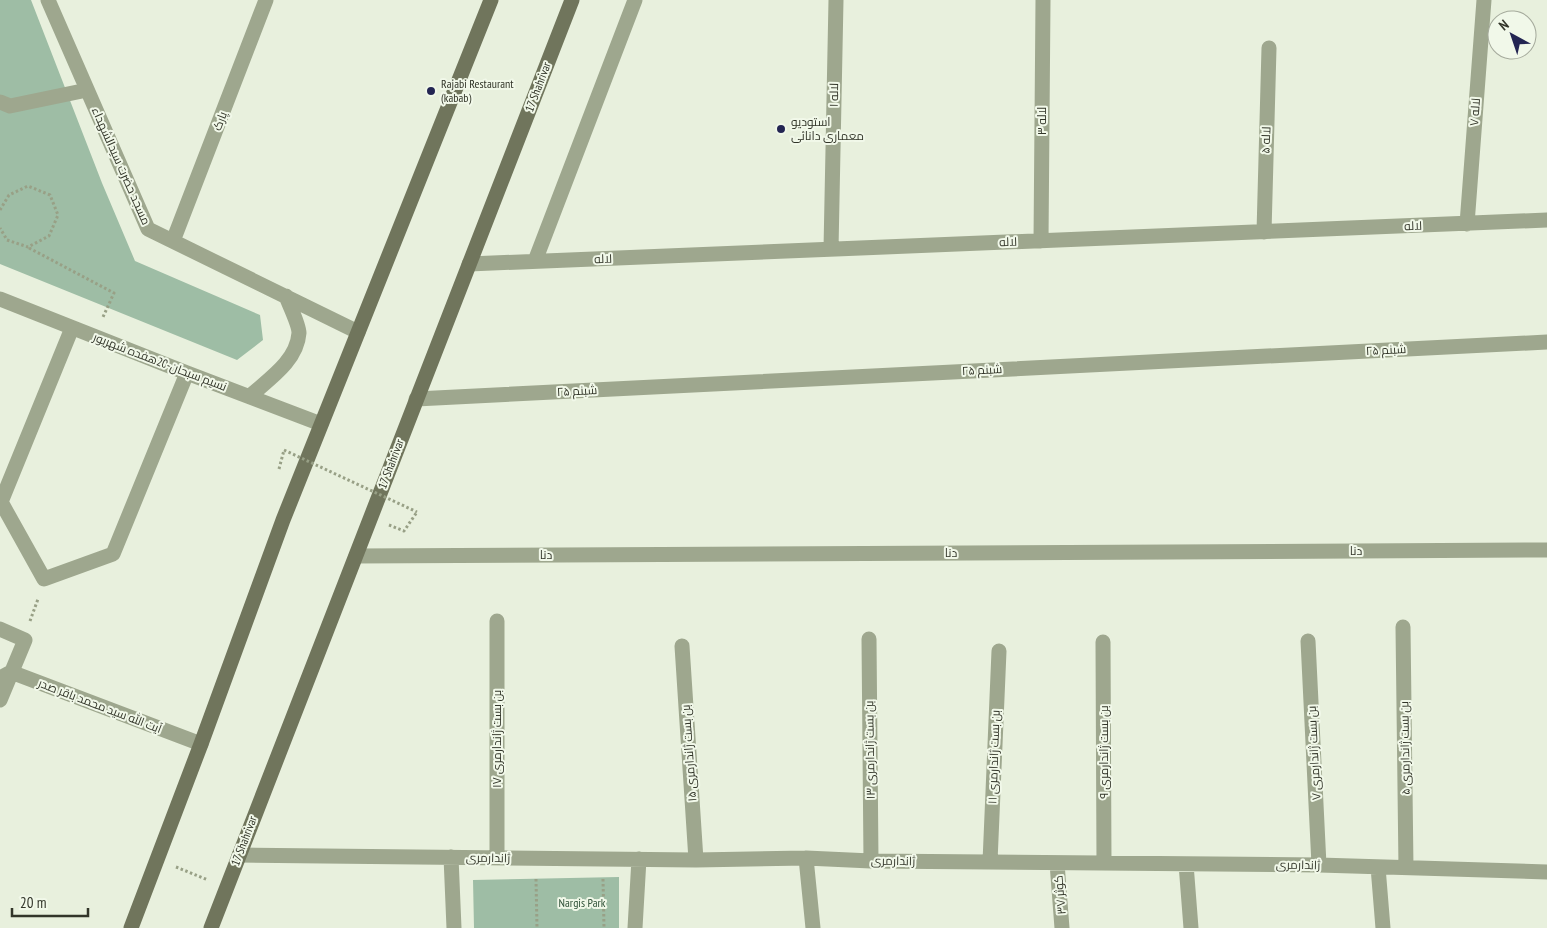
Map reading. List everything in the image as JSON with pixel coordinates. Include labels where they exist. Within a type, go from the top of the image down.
[{"type":"main road","points":[[131,928],[283,520],[491,0]]},
{"type":"main road","name":"17 Shahrivar","points":[[211,928],[572,0]]},
{"type":"street","name":"مسجد حضرت سیدالشهداء","points":[[48,0],[148,229],[358,332]]},
{"type":"street","name":"پارک","points":[[173,241],[266,0]]},
{"type":"street","points":[[535,261],[635,0]]},
{"type":"street","name":"لاله ۱","points":[[831,249],[836,0]]},
{"type":"street","name":"لاله ۳","points":[[1041,241],[1043,0]]},
{"type":"street","name":"لاله ۷","points":[[1467,224],[1484,0]]},
{"type":"street","name":"لاله ۵","points":[[1264,232],[1269,48]]},
{"type":"street","points":[[0,102],[10,106],[87,90]]},
{"type":"street","name":"لاله","points":[[469,264],[1547,220]]},
{"type":"street","points":[[250,396],[282,368],[295,350],[299,331],[286,296]]},
{"type":"street","name":"نسیم سبحان-20هفده شهریور","points":[[0,299],[321,424]]},
{"type":"street","points":[[72,328],[1,502],[44,579],[113,554],[187,373]]},
{"type":"street","name":"شبنم ۲۵","points":[[416,399],[1547,342]]},
{"type":"street","name":"دنا","points":[[356,556],[1547,550]]},
{"type":"street","name":"بن بست ژاندارمری ۱۷","points":[[497,621],[497,858]]},
{"type":"street","name":"بن بست ژاندارمری ۵","points":[[1404,627],[1406,868]]},
{"type":"street","points":[[0,629],[25,640],[6,675],[0,700]]},
{"type":"street","name":"بن بست ژاندارمری ۱۳","points":[[869,638],[871,861]]},
{"type":"street","name":"بن بست ژاندارمری ۹","points":[[1103,642],[1104,863]]},
{"type":"street","name":"بن بست ژاندارمری ۷","points":[[1308,642],[1319,865]]},
{"type":"street","name":"بن بست ژاندارمری ۱۵","points":[[682,646],[696,860]]},
{"type":"street","name":"بن بست ژاندارمری ۱۱","points":[[990,862],[999,651]]},
{"type":"street","name":"آیت الله سید محمد باقر صدر","points":[[6,675],[201,744]]},
{"type":"street","name":"ژاندارمری","points":[[239,855],[696,860],[806,858],[871,861],[1319,865],[1547,872]]},
{"type":"street","points":[[450,857],[454,928]]},
{"type":"street","points":[[806,858],[813,928]]},
{"type":"street","points":[[635,928],[639,859]]},
{"type":"street","name":"کوثر ۳۷","points":[[1057,863],[1062,928]]},
{"type":"street","points":[[1186,864],[1191,928]]},
{"type":"street","points":[[1378,867],[1383,928]]},
{"type":"path","points":[[1,207],[9,195],[28,186],[50,195],[58,215],[50,236],[28,247]]},
{"type":"path","points":[[0,228],[7,240],[28,247],[114,293],[94,337]]},
{"type":"path","points":[[278,472],[284,450],[417,512],[404,531]]},
{"type":"path","points":[[25,640],[44,579]]},
{"type":"path","points":[[535,858],[537,928]]},
{"type":"path","points":[[603,858],[604,928]]},
{"type":"path","points":[[157,859],[227,887]]},
{"type":"green space","points":[[0,0],[31,0],[102,183],[135,261],[260,315],[263,340],[237,360],[0,264]]},
{"type":"green space","name":"Nargis Park","points":[[619,877],[619,928],[474,928],[473,880]]},
{"type":"place","name":"Rajabi Restaurant (kabab)","points":[[431,91]]},
{"type":"place","name":"استودیو معماری دانائی","points":[[781,129]]}]
